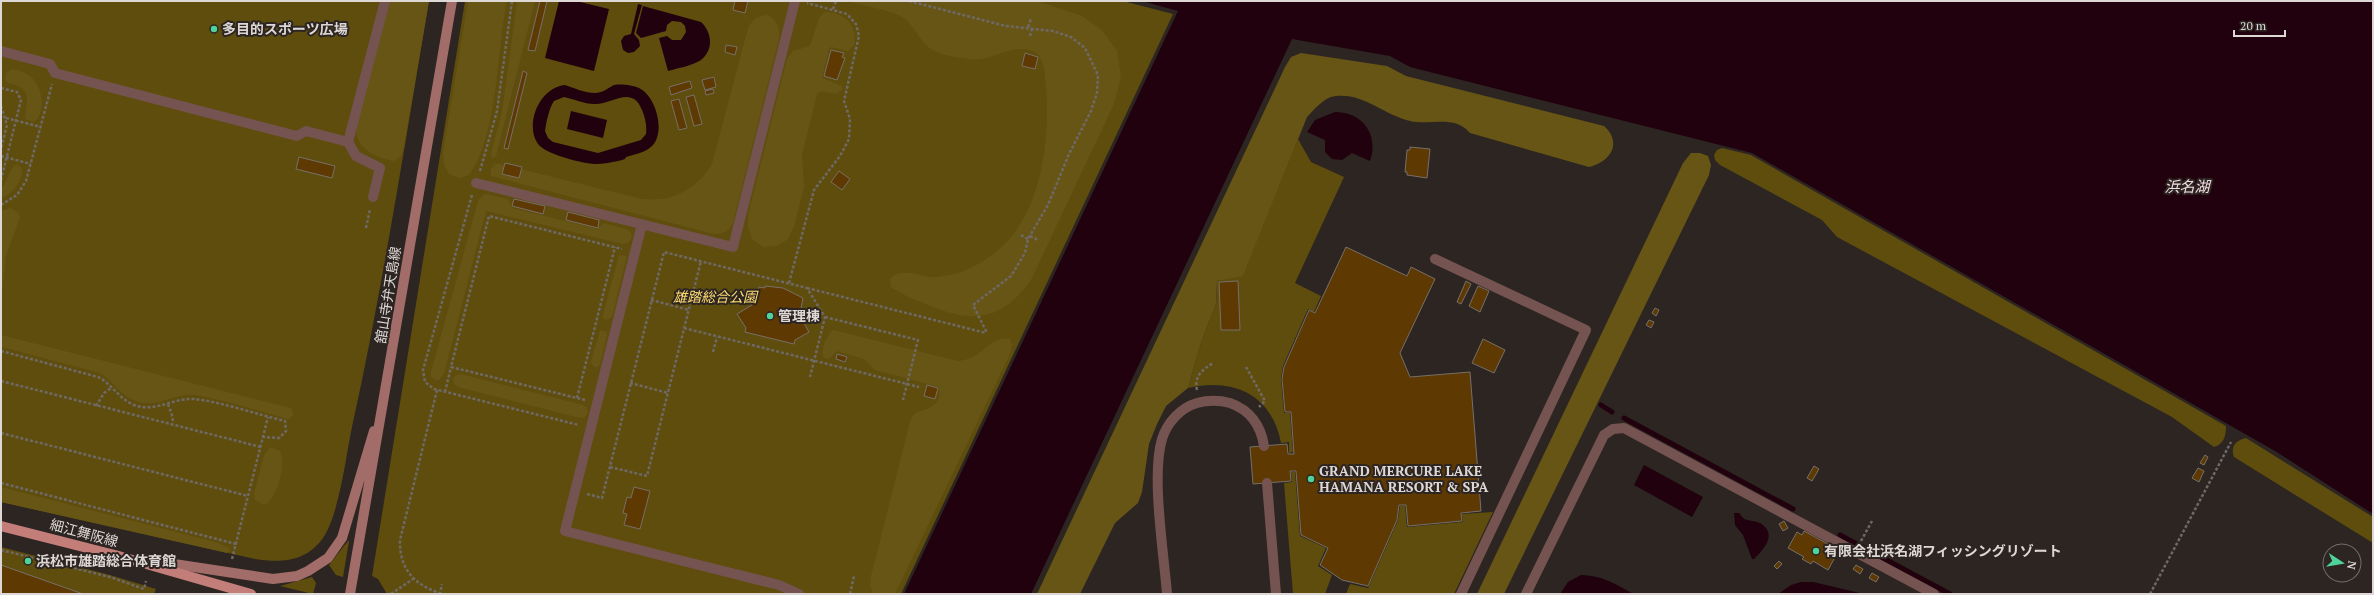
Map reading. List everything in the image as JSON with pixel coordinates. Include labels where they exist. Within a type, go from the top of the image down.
[{"type":"main road","name":"舘山寺弁天島線","points":[[350,594],[389,375],[452,1]]},
{"type":"main road","points":[[115,555],[273,579],[297,576],[319,565],[336,548],[347,527],[389,375]]},
{"type":"main road","name":"細江舞阪線","points":[[1,526],[115,555],[251,594]]},
{"type":"street","points":[[373,197],[380,168],[356,156],[348,142],[385,1]]},
{"type":"street","points":[[476,183],[733,247],[795,1]]},
{"type":"street","points":[[1,51],[50,64],[55,73],[297,136],[306,131],[348,142]]},
{"type":"street","points":[[642,224],[565,531],[779,585],[799,594]]},
{"type":"street","points":[[1435,259],[1586,330],[1461,594]]},
{"type":"street","points":[[1167,594],[1158,479],[1160,451],[1167,428],[1174,418],[1193,404],[1218,401],[1241,408],[1250,416],[1258,425],[1264,446]]},
{"type":"street","points":[[1526,594],[1604,436],[1613,429],[1624,428],[1934,594]]},
{"type":"street","points":[[1267,483],[1276,594]]},
{"type":"path","points":[[512,1],[497,110],[486,156],[476,183],[423,370],[425,382],[429,387],[445,392],[590,428]]},
{"type":"path","points":[[789,283],[814,190],[845,148],[850,129],[850,119],[844,101],[859,42],[858,29],[848,14],[800,1]]},
{"type":"path","points":[[833,9],[836,1]]},
{"type":"path","points":[[575,492],[602,498],[664,252],[987,333],[973,306],[1000,286],[1014,272],[1026,253],[1029,237],[1048,205],[1069,154],[1091,111],[1097,93],[1098,75],[1085,48],[1071,37],[1053,31],[1030,27],[1006,26],[909,1]]},
{"type":"path","points":[[1030,36],[1031,19]]},
{"type":"path","points":[[1,205],[10,200],[22,188],[31,164],[55,73]]},
{"type":"path","points":[[1,88],[17,92],[21,100],[17,121],[1,180]]},
{"type":"path","points":[[1,106],[6,118],[7,133],[1,149]]},
{"type":"path","points":[[6,118],[41,127]]},
{"type":"path","points":[[1,156],[31,164]]},
{"type":"path","points":[[366,228],[373,197]]},
{"type":"path","points":[[445,392],[489,216],[634,252]]},
{"type":"path","points":[[1021,235],[1038,240]]},
{"type":"path","points":[[577,398],[615,247]]},
{"type":"path","points":[[610,466],[647,476],[701,261]]},
{"type":"path","points":[[807,288],[825,317],[918,340],[903,400]]},
{"type":"path","points":[[651,300],[689,310]]},
{"type":"path","points":[[810,377],[825,317]]},
{"type":"path","points":[[684,328],[919,387]]},
{"type":"path","points":[[713,352],[717,337]]},
{"type":"path","points":[[1,350],[87,372],[105,380],[111,388],[126,401],[136,405],[147,407],[168,404],[175,400],[195,399],[285,421],[286,431],[279,438],[274,440],[263,437]]},
{"type":"path","points":[[1198,392],[1196,383],[1198,376],[1205,367],[1213,363]]},
{"type":"path","points":[[451,367],[597,403]]},
{"type":"path","points":[[1246,367],[1258,386],[1265,401],[1258,408]]},
{"type":"path","points":[[1,381],[261,447]]},
{"type":"path","points":[[630,384],[668,393]]},
{"type":"path","points":[[96,406],[104,393],[111,388]]},
{"type":"path","points":[[438,390],[400,540],[401,558],[413,579],[426,588],[440,593],[442,584]]},
{"type":"path","points":[[168,404],[174,418],[172,425]]},
{"type":"path","points":[[232,559],[268,417]]},
{"type":"path","points":[[1,433],[248,496]]},
{"type":"path","points":[[2150,594],[2231,442]]},
{"type":"path","points":[[1,483],[236,544]]},
{"type":"path","points":[[1860,543],[1872,521]]},
{"type":"path","points":[[1,550],[144,588],[146,581]]},
{"type":"path","points":[[850,594],[854,576]]},
{"type":"path","points":[[391,594],[413,579]]},
{"type":"green space","points":[[1,1],[429,1],[384,268],[338,500],[329,528],[323,538],[309,552],[292,559],[274,561],[255,559],[1,502]]},
{"type":"green space","name":"雄踏総合公園","points":[[465,1],[1123,1],[1173,14],[901,594],[387,594],[378,579],[372,576]]},
{"type":"green space","points":[[1298,139],[1311,162],[1344,177],[1295,283],[1321,296],[1314,312],[1308,309],[1283,366],[1281,379],[1284,413],[1290,413],[1293,452],[1289,453],[1289,442],[1281,443],[1276,426],[1269,413],[1260,402],[1248,393],[1221,385],[1205,385],[1188,388],[1201,343],[1216,304],[1217,281],[1243,275]]},
{"type":"green space","points":[[1722,148],[1751,155],[2226,426],[2224,439],[2220,444],[2214,447],[2172,417],[1837,237],[1822,220],[1720,165],[1715,160],[1714,155],[1717,150]]},
{"type":"green space","points":[[2246,438],[2373,517],[2373,543],[2234,457],[2233,447],[2239,440]]},
{"type":"green space","points":[[1291,472],[1295,472],[1300,536],[1326,548],[1318,566],[1332,575],[1325,594],[1293,594],[1284,483],[1292,482]]},
{"type":"green space","points":[[1400,506],[1405,506],[1407,527],[1463,522],[1462,514],[1493,512],[1454,594],[1346,594],[1350,584],[1368,588],[1398,520]]},
{"type":"green space","points":[[348,541],[343,577],[336,575],[329,565]]},
{"type":"green space","name":"浜松市雄踏総合体育館","points":[[1,547],[110,575],[156,589],[154,594],[1,594]]},
{"type":"green space","points":[[312,577],[316,583],[313,594],[280,586]]},
{"type":"shaded area","points":[[389,1],[429,1],[404,146],[401,156],[394,161],[380,158],[368,151],[359,141],[356,128]]},
{"type":"shaded area","points":[[468,1],[507,1],[495,92],[486,139],[479,159],[469,175],[459,178],[449,174],[444,165],[443,153]]},
{"type":"shaded area","points":[[517,1],[535,1],[496,156],[492,158],[491,154],[502,112]]},
{"type":"shaded area","points":[[848,1],[1037,1],[1082,16],[1102,30],[1117,51],[1121,77],[1114,104],[1031,280],[1021,293],[999,310],[976,316],[948,312],[922,303],[901,293],[891,287],[890,279],[900,273],[910,273],[932,277],[960,273],[988,258],[1013,235],[1025,216],[1034,196],[1044,152],[1047,108],[1045,73],[1041,59],[1036,53],[1020,49],[977,59],[944,55],[931,49],[909,23],[900,16],[887,11]]},
{"type":"shaded area","points":[[824,12],[838,14],[848,21],[854,31],[854,45],[848,51],[831,47],[829,49],[822,78],[842,86],[842,90],[836,94],[821,91],[817,94],[802,155],[804,187],[794,227],[787,240],[776,246],[763,247],[752,239],[748,227],[748,215],[787,59],[793,51],[810,46],[819,18]]},
{"type":"shaded area","points":[[768,15],[778,25],[779,39],[733,223],[726,232],[714,234],[491,176],[491,169],[494,164],[500,164],[642,199],[664,198],[683,192],[699,181],[712,164],[748,28],[756,18]]},
{"type":"shaded area","points":[[1301,53],[1387,66],[1406,76],[1604,126],[1610,132],[1613,139],[1612,151],[1603,161],[1589,167],[1470,133],[1464,127],[1450,122],[1410,121],[1356,98],[1336,96],[1324,101],[1307,117],[1243,276],[1217,281],[1216,304],[1201,343],[1188,388],[1166,406],[1149,444],[1142,492],[1138,503],[1115,523],[1080,594],[1037,594],[1285,67],[1291,57]]},
{"type":"shaded area","points":[[13,69],[22,71],[29,75],[39,89],[42,107],[38,118],[34,122],[25,119],[27,97],[24,90],[5,81],[6,73]]},
{"type":"shaded area","points":[[1691,153],[1700,153],[1708,156],[1711,165],[1709,175],[1504,594],[1477,594],[1683,163]]},
{"type":"shaded area","points":[[17,164],[22,168],[19,182],[9,194],[1,198],[1,188],[6,182],[14,166]]},
{"type":"shaded area","points":[[485,194],[508,199],[512,208],[597,229],[604,223],[626,229],[631,232],[632,238],[628,243],[622,244],[486,211],[444,374],[438,381],[431,377],[431,372],[478,201]]},
{"type":"shaded area","points":[[10,208],[19,213],[20,218],[6,256],[1,301],[1,211]]},
{"type":"shaded area","points":[[619,255],[626,256],[626,260],[612,317],[606,320],[603,318],[603,314]]},
{"type":"shaded area","points":[[600,330],[607,332],[607,336],[600,364],[598,367],[594,367],[591,362]]},
{"type":"shaded area","points":[[833,330],[958,361],[974,356],[997,340],[1010,339],[1012,345],[1010,354],[895,594],[874,594],[870,586],[871,576],[910,422],[914,414],[933,406],[936,403],[940,394],[939,387],[875,370],[864,359],[837,351],[829,359],[824,358],[824,343]]},
{"type":"shaded area","points":[[1,335],[291,408],[294,415],[288,419],[196,395],[181,396],[151,403],[136,401],[126,396],[100,373],[2,347]]},
{"type":"shaded area","points":[[461,374],[583,405],[587,408],[588,413],[585,417],[580,418],[458,387],[454,384],[453,379],[456,375]]},
{"type":"shaded area","points":[[270,447],[280,451],[282,464],[280,480],[277,488],[270,501],[265,505],[255,500],[254,494],[264,455]]},
{"type":"shaded area","points":[[1,487],[215,542],[229,548],[230,551],[227,553],[1,502]]},
{"type":"water","points":[[559,1],[576,1],[609,9],[594,71],[545,58]]},
{"type":"water","name":"浜名湖","points":[[1142,1],[2373,1],[2373,514],[2275,451],[1752,153],[1410,67],[1390,56],[1292,39],[1031,594],[904,594],[1178,11]]},
{"type":"water","points":[[638,4],[642,5],[634,34],[639,40],[640,46],[634,52],[628,53],[623,50],[621,41],[624,36],[631,34]]},
{"type":"water","points":[[643,6],[701,22],[705,26],[710,41],[710,46],[705,56],[693,64],[668,71],[659,38],[667,36],[672,40],[681,40],[686,32],[685,26],[681,22],[672,21],[667,25],[666,31],[641,38],[636,33]]},
{"type":"water","points":[[565,85],[591,93],[602,92],[612,86],[617,85],[629,85],[639,88],[650,98],[657,115],[659,124],[656,140],[652,146],[643,152],[626,157],[623,160],[600,164],[576,161],[542,148],[534,136],[534,117],[542,99],[548,92],[556,87]],"holes":[[[564,97],[590,104],[627,97],[633,98],[638,102],[645,118],[646,134],[641,140],[598,153],[553,142],[548,138],[545,131],[549,111],[554,101]]]},
{"type":"water","points":[[571,111],[607,120],[603,138],[567,129]]},
{"type":"water","points":[[1335,112],[1354,116],[1366,127],[1372,142],[1370,161],[1352,153],[1342,160],[1332,159],[1325,152],[1325,140],[1307,132],[1315,120]]},
{"type":"water","points":[[1644,465],[1703,497],[1692,517],[1634,485]]},
{"type":"water","points":[[1734,513],[1739,513],[1744,519],[1760,523],[1768,532],[1768,541],[1762,551],[1754,559],[1752,559],[1743,535],[1735,525]]},
{"type":"water","points":[[1581,575],[1603,579],[1634,594],[1560,594],[1568,582]]},
{"type":"water","points":[[1801,582],[1813,582],[1864,594],[1778,594],[1791,585]]},
{"type":"building","points":[[540,1],[547,1],[535,51],[528,50]]},
{"type":"building","points":[[735,1],[748,1],[745,13],[733,10]]},
{"type":"building","points":[[726,45],[737,47],[735,55],[725,52]]},
{"type":"building","points":[[831,50],[844,53],[842,57],[845,58],[837,80],[824,76]]},
{"type":"building","points":[[1025,53],[1038,57],[1035,69],[1022,66]]},
{"type":"building","points":[[523,71],[527,73],[508,149],[504,148]]},
{"type":"building","points":[[714,77],[716,87],[705,90],[702,80]]},
{"type":"building","points":[[690,81],[692,88],[671,95],[669,87]]},
{"type":"building","points":[[713,89],[714,93],[706,95],[705,91]]},
{"type":"building","points":[[694,95],[702,124],[694,126],[686,97]]},
{"type":"building","points":[[679,99],[687,128],[679,130],[671,101]]},
{"type":"building","points":[[1410,147],[1430,149],[1427,178],[1407,175],[1407,172],[1405,172],[1407,150],[1410,150]]},
{"type":"building","points":[[299,157],[335,166],[332,178],[296,169]]},
{"type":"building","points":[[505,163],[522,167],[519,178],[502,174]]},
{"type":"building","points":[[839,171],[850,179],[842,190],[831,182]]},
{"type":"building","points":[[514,199],[545,206],[543,214],[512,206]]},
{"type":"building","points":[[568,212],[599,220],[598,228],[566,220]]},
{"type":"building","points":[[1346,247],[1407,276],[1411,267],[1435,279],[1400,353],[1410,377],[1470,372],[1481,511],[1461,513],[1462,521],[1408,526],[1406,505],[1399,505],[1397,520],[1368,586],[1342,580],[1320,565],[1328,548],[1301,535],[1296,471],[1290,471],[1291,481],[1253,484],[1250,447],[1287,444],[1288,454],[1294,454],[1291,412],[1285,412],[1282,379],[1284,367],[1309,310],[1315,313]]},
{"type":"building","points":[[1238,281],[1240,330],[1221,330],[1219,282]]},
{"type":"building","points":[[1466,281],[1471,284],[1461,304],[1457,302]]},
{"type":"building","name":"管理棟","points":[[765,286],[783,288],[803,298],[801,308],[804,313],[801,318],[809,332],[795,340],[794,344],[745,332],[746,328],[737,314],[752,305],[749,294],[755,292],[757,294],[759,287],[765,288]]},
{"type":"building","points":[[1478,286],[1489,291],[1480,312],[1469,306]]},
{"type":"building","points":[[1655,308],[1659,310],[1656,316],[1652,313]]},
{"type":"building","points":[[1649,320],[1654,322],[1651,328],[1646,325]]},
{"type":"building","points":[[1483,339],[1505,350],[1494,373],[1472,363]]},
{"type":"building","points":[[837,354],[847,357],[845,362],[836,359]]},
{"type":"building","points":[[927,385],[938,388],[935,399],[924,396]]},
{"type":"building","points":[[2205,455],[2208,457],[2204,465],[2200,463]]},
{"type":"building","points":[[1814,466],[1819,469],[1812,481],[1807,478]]},
{"type":"building","points":[[2198,468],[2204,471],[2199,482],[2192,478]]},
{"type":"building","points":[[634,487],[650,491],[640,529],[624,525],[627,514],[623,513],[627,497],[631,498]]},
{"type":"building","points":[[1784,521],[1788,528],[1783,531],[1779,524]]},
{"type":"building","points":[[1804,531],[1839,550],[1828,570],[1813,561],[1811,564],[1802,559],[1804,557],[1788,548],[1797,532],[1802,535]]},
{"type":"building","points":[[1779,561],[1782,564],[1777,569],[1774,566]]},
{"type":"building","points":[[1,565],[83,594],[1,594]]},
{"type":"building","points":[[1856,565],[1863,569],[1860,574],[1853,569]]},
{"type":"building","points":[[1872,573],[1879,577],[1876,582],[1869,578]]},
{"type":"waterway","points":[[1601,405],[1612,412]]},
{"type":"waterway","points":[[1624,418],[1793,509]]},
{"type":"waterway","points":[[1840,535],[1950,594]]},
{"type":"place","name":"多目的スポーツ広場","points":[[214,29]]},
{"type":"place","name":"管理棟","points":[[770,316]]},
{"type":"place","name":"GRAND MERCURE LAKE HAMANA RESORT & SPA","points":[[1311,479]]},
{"type":"place","name":"有限会社浜名湖フィッシングリゾート","points":[[1816,551]]},
{"type":"place","name":"浜松市雄踏総合体育館","points":[[28,561]]}]
